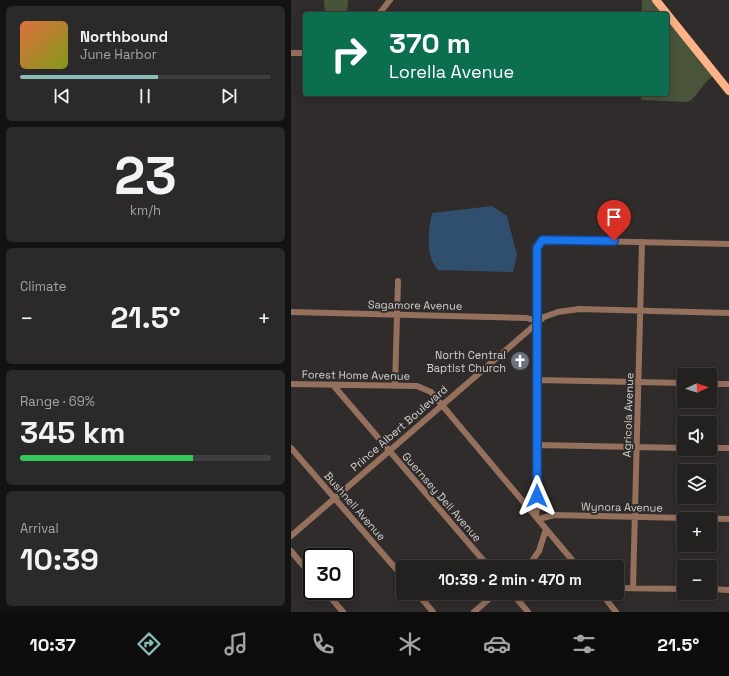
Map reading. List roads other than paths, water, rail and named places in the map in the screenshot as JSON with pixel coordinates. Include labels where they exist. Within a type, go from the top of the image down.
[{"type":"main road","points":[[656,0],[666,12]]},
{"type":"main road","points":[[669,16],[729,91]]},
{"type":"street","points":[[380,12],[389,0]]},
{"type":"street","points":[[291,53],[303,53]]},
{"type":"street","points":[[537,517],[537,252],[539,244],[542,240],[729,244]]},
{"type":"street","name":"Agricola Avenue","points":[[633,588],[642,242]]},
{"type":"street","points":[[395,386],[398,281]]},
{"type":"street","name":"Prince Albert Boulevard","points":[[291,536],[537,321],[551,314],[569,310],[729,312]]},
{"type":"street","name":"Sagamore Avenue","points":[[291,312],[527,318],[537,321]]},
{"type":"street","points":[[537,380],[677,383]]},
{"type":"street","name":"Forest Home Avenue","points":[[291,384],[395,386],[421,388],[431,392],[572,560]]},
{"type":"street","points":[[717,384],[729,384]]},
{"type":"street","name":"Guernsey Dell Avenue","points":[[333,385],[483,560]]},
{"type":"street","points":[[537,445],[677,448]]},
{"type":"street","name":"Bushnell Avenue","points":[[291,448],[396,569]]},
{"type":"street","points":[[717,448],[729,448]]},
{"type":"street","name":"Wynora Avenue","points":[[537,517],[729,519]]},
{"type":"street","points":[[532,560],[539,551],[546,529]]},
{"type":"street","points":[[291,551],[303,565]]},
{"type":"street","points":[[624,588],[677,589]]},
{"type":"street","points":[[717,589],[729,590]]},
{"type":"street","points":[[333,600],[343,612]]},
{"type":"street","points":[[423,600],[433,612]]},
{"type":"street","points":[[474,612],[488,600]]},
{"type":"street","points":[[518,600],[528,612]]},
{"type":"street","points":[[607,600],[616,612]]},
{"type":"water","points":[[492,206],[507,216],[517,255],[513,272],[438,270],[429,251],[429,228],[432,213]]},
{"type":"place","name":"North Central Baptist Church","points":[[520,361]]}]
